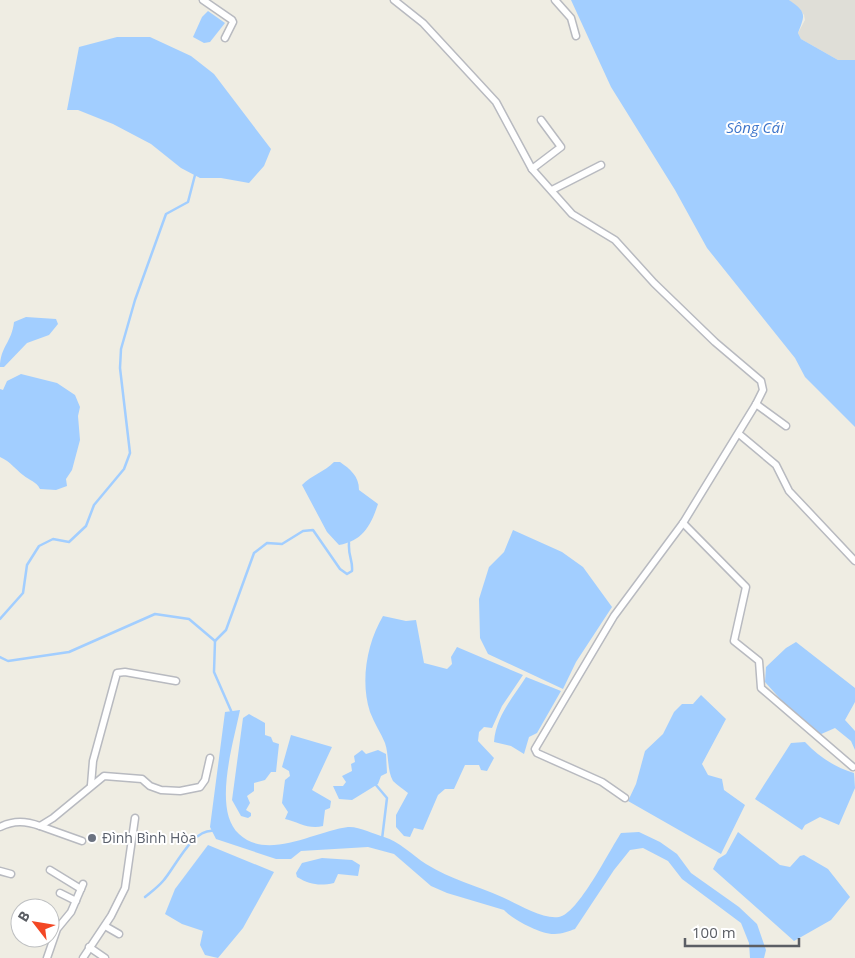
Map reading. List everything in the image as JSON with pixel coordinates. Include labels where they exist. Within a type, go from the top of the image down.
[{"type":"street","points":[[203,0],[232,20],[233,22],[225,38]]},
{"type":"street","points":[[394,0],[423,24],[496,102],[532,169],[572,214],[615,240],[654,283],[715,342],[761,381],[763,390],[739,434],[683,523],[614,616],[535,749],[537,753],[602,782],[625,798]]},
{"type":"street","points":[[555,0],[572,18],[576,36]]},
{"type":"street","points":[[532,169],[561,147],[541,120]]},
{"type":"street","points":[[552,190],[601,165]]},
{"type":"street","points":[[756,404],[786,426]]},
{"type":"street","points":[[739,434],[776,465],[788,491],[855,561]]},
{"type":"street","points":[[683,523],[746,587],[734,641],[758,661],[761,688],[853,767]]},
{"type":"street","points":[[91,785],[93,761],[117,673],[125,672],[176,680]]},
{"type":"street","points":[[40,826],[53,818],[91,785],[108,776],[142,778],[150,786],[161,790],[192,790],[200,787],[210,758]]},
{"type":"street","points":[[83,958],[104,926],[125,888],[135,818]]},
{"type":"street","points":[[0,827],[9,823],[27,821],[82,840]]},
{"type":"street","points":[[48,958],[58,929],[76,901],[82,887],[50,870]]},
{"type":"street","points":[[0,871],[11,874]]},
{"type":"street","points":[[60,893],[76,901]]},
{"type":"street","points":[[104,926],[119,934]]},
{"type":"street","points":[[89,947],[105,958]]},
{"type":"shaded area","points":[[789,0],[855,0],[855,60],[838,60],[801,39],[798,33],[805,20],[804,15]]},
{"type":"water","name":"Sông Cái","points":[[571,0],[789,0],[803,14],[798,33],[801,39],[838,60],[855,60],[855,427],[805,377],[795,358],[707,248],[675,190],[611,87]]},
{"type":"water","points":[[208,11],[225,23],[210,42],[204,43],[193,37],[202,17]]},
{"type":"water","points":[[117,37],[150,37],[191,56],[214,74],[271,149],[264,166],[249,183],[221,178],[200,178],[181,168],[151,144],[113,124],[78,110],[67,110],[79,47]]},
{"type":"water","points":[[26,317],[56,319],[58,324],[49,335],[27,343],[4,367],[0,367],[2,354],[11,335],[14,322]]},
{"type":"water","points":[[21,374],[57,383],[75,395],[80,407],[78,416],[80,440],[72,470],[66,479],[67,486],[56,490],[40,489],[35,483],[0,457],[0,389],[3,390],[7,381]]},
{"type":"water","points":[[334,462],[340,462],[350,470],[356,477],[359,490],[378,504],[365,531],[354,540],[339,545],[327,532],[302,485]]},
{"type":"water","points":[[513,530],[562,552],[583,567],[612,607],[576,662],[563,689],[488,654],[480,638],[479,599],[489,567],[504,552]]},
{"type":"water","points":[[383,616],[406,621],[416,620],[424,663],[447,669],[452,664],[451,657],[457,647],[523,675],[502,706],[492,728],[484,727],[479,732],[478,741],[494,758],[487,771],[481,770],[479,765],[465,765],[454,789],[445,789],[438,795],[423,830],[414,828],[410,837],[404,836],[396,827],[396,815],[408,793],[393,781],[391,777],[385,743],[370,712],[367,700],[366,675],[369,650]]},
{"type":"water","points":[[796,642],[855,688],[855,702],[845,720],[855,731],[855,750],[851,741],[835,728],[819,735],[783,702],[765,682],[766,667],[786,648]]},
{"type":"water","points":[[526,677],[561,691],[537,733],[529,737],[524,754],[511,746],[494,742],[501,716]]},
{"type":"water","points":[[701,695],[726,719],[702,764],[708,775],[722,779],[724,790],[745,805],[721,854],[628,801],[636,784],[645,751],[663,734],[674,712],[682,704],[693,704]]},
{"type":"water","points":[[240,710],[227,775],[227,809],[231,823],[239,834],[250,842],[263,845],[277,845],[348,827],[356,828],[390,839],[426,864],[445,874],[538,914],[559,917],[567,913],[584,894],[621,833],[639,832],[660,842],[677,854],[691,873],[739,907],[757,924],[766,950],[764,958],[750,958],[749,943],[741,923],[682,879],[668,861],[643,848],[630,850],[614,870],[575,929],[563,933],[549,934],[528,926],[504,910],[447,893],[431,886],[394,854],[368,847],[301,851],[291,859],[276,859],[216,839],[210,827],[225,712]]},
{"type":"water","points":[[249,714],[265,723],[265,735],[271,737],[273,742],[279,744],[276,772],[271,772],[265,780],[254,783],[254,791],[247,796],[250,803],[246,810],[251,813],[251,816],[248,818],[241,816],[232,800],[243,718]]},
{"type":"water","points":[[291,735],[332,747],[312,790],[331,801],[330,808],[325,810],[323,826],[308,826],[285,819],[288,812],[282,803],[285,780],[290,776],[289,771],[282,767]]},
{"type":"water","points":[[805,742],[827,760],[840,768],[854,773],[855,788],[839,825],[820,817],[805,825],[802,830],[755,799],[791,743]]},
{"type":"water","points":[[362,750],[366,754],[378,750],[386,754],[387,773],[381,776],[378,784],[352,800],[339,799],[333,786],[343,786],[346,782],[342,776],[352,771],[351,764],[355,762],[354,756]]},
{"type":"water","points":[[738,832],[780,865],[790,867],[800,856],[804,855],[828,869],[850,897],[831,920],[794,941],[713,869],[718,859],[726,854]]},
{"type":"water","points":[[208,845],[274,872],[243,928],[218,958],[205,955],[200,945],[203,931],[182,924],[165,914],[175,889]]},
{"type":"water","points":[[322,858],[352,860],[360,865],[358,876],[338,874],[334,883],[320,885],[306,882],[297,877],[296,873],[302,863]]},
{"type":"waterway","points":[[0,619],[23,593],[27,565],[39,546],[53,539],[69,542],[86,526],[94,505],[124,469],[130,453],[120,368],[121,349],[135,300],[166,214],[188,202],[195,175]]},
{"type":"waterway","points":[[215,641],[226,630],[254,553],[267,543],[282,544],[303,531],[313,530],[340,569],[347,574],[352,571],[349,543]]},
{"type":"waterway","points":[[0,657],[8,661],[69,652],[155,614],[189,619],[215,641],[214,672],[232,713]]},
{"type":"waterway","points":[[376,785],[387,798],[382,839]]},
{"type":"waterway","points":[[145,897],[163,881],[191,842],[206,832],[214,831]]},
{"type":"place","name":"Đình Bình Hòa","points":[[92,838]]}]
